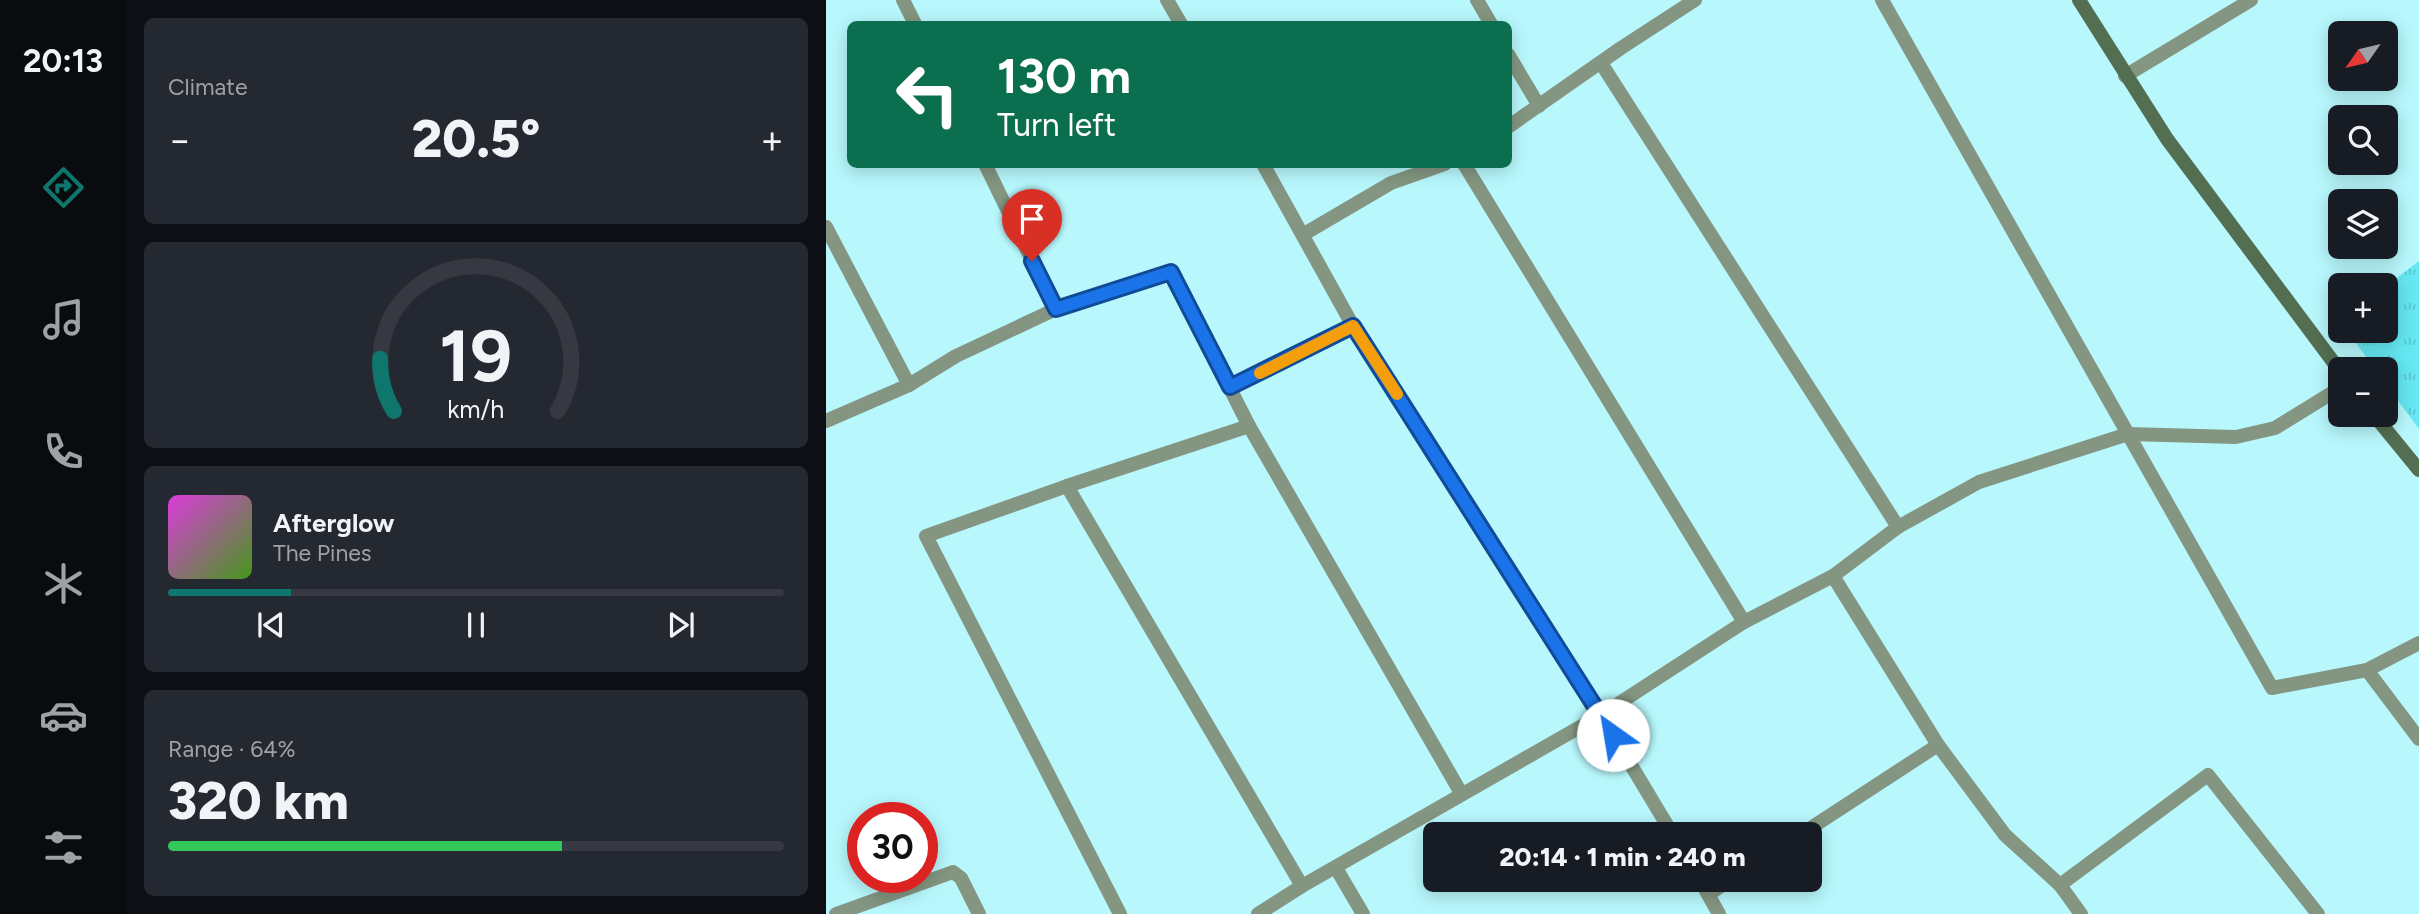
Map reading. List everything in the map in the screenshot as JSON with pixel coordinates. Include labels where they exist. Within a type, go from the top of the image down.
[{"type":"street","points":[[903,0],[914,21]]},
{"type":"street","points":[[1167,0],[1179,21]]},
{"type":"street","points":[[1477,0],[1489,21]]},
{"type":"street","points":[[1882,0],[2272,688],[2367,670],[2419,643]]},
{"type":"street","points":[[2079,0],[2167,139],[2330,357]]},
{"type":"street","points":[[2125,76],[2251,0]]},
{"type":"street","points":[[1512,124],[1689,1]]},
{"type":"street","points":[[1512,61],[1539,106]]},
{"type":"street","points":[[1601,63],[1898,527]]},
{"type":"street","points":[[987,168],[1056,309]]},
{"type":"street","points":[[1265,168],[1353,326],[1601,715],[1665,822]]},
{"type":"street","points":[[1304,234],[1391,183],[1434,168]]},
{"type":"street","points":[[1466,168],[1744,622]]},
{"type":"street","points":[[826,227],[909,385]]},
{"type":"street","points":[[826,421],[909,385],[956,356],[1056,309],[1171,272],[1249,426],[1461,793]]},
{"type":"street","points":[[1230,387],[1353,326]]},
{"type":"street","points":[[1258,914],[1461,793],[1601,715],[1744,622],[1833,576],[1898,527],[1979,482],[2128,434],[2236,437],[2275,428],[2328,395]]},
{"type":"street","points":[[1120,914],[926,536],[1249,426]]},
{"type":"street","points":[[2384,427],[2419,470]]},
{"type":"street","points":[[1067,486],[1301,886]]},
{"type":"street","points":[[1833,576],[1938,745],[2005,835],[2060,885],[2081,914]]},
{"type":"street","points":[[2367,670],[2419,739]]},
{"type":"street","points":[[1820,822],[1938,745]]},
{"type":"street","points":[[2060,885],[2208,775],[2318,914]]},
{"type":"street","points":[[1336,868],[1363,914]]},
{"type":"street","points":[[836,914],[953,872],[961,878],[979,914]]},
{"type":"street","points":[[1712,892],[1709,894],[1719,914]]},
{"type":"green space","points":[[2419,261],[2419,429],[2398,401],[2398,357],[2366,357],[2356,343],[2398,343],[2398,277]]},
{"type":"slow traffic","points":[[1260,373],[1353,326],[1397,394]]},
{"type":"route","points":[[1032,261],[1056,309],[1171,272],[1230,387],[1353,326],[1613,735]]}]
